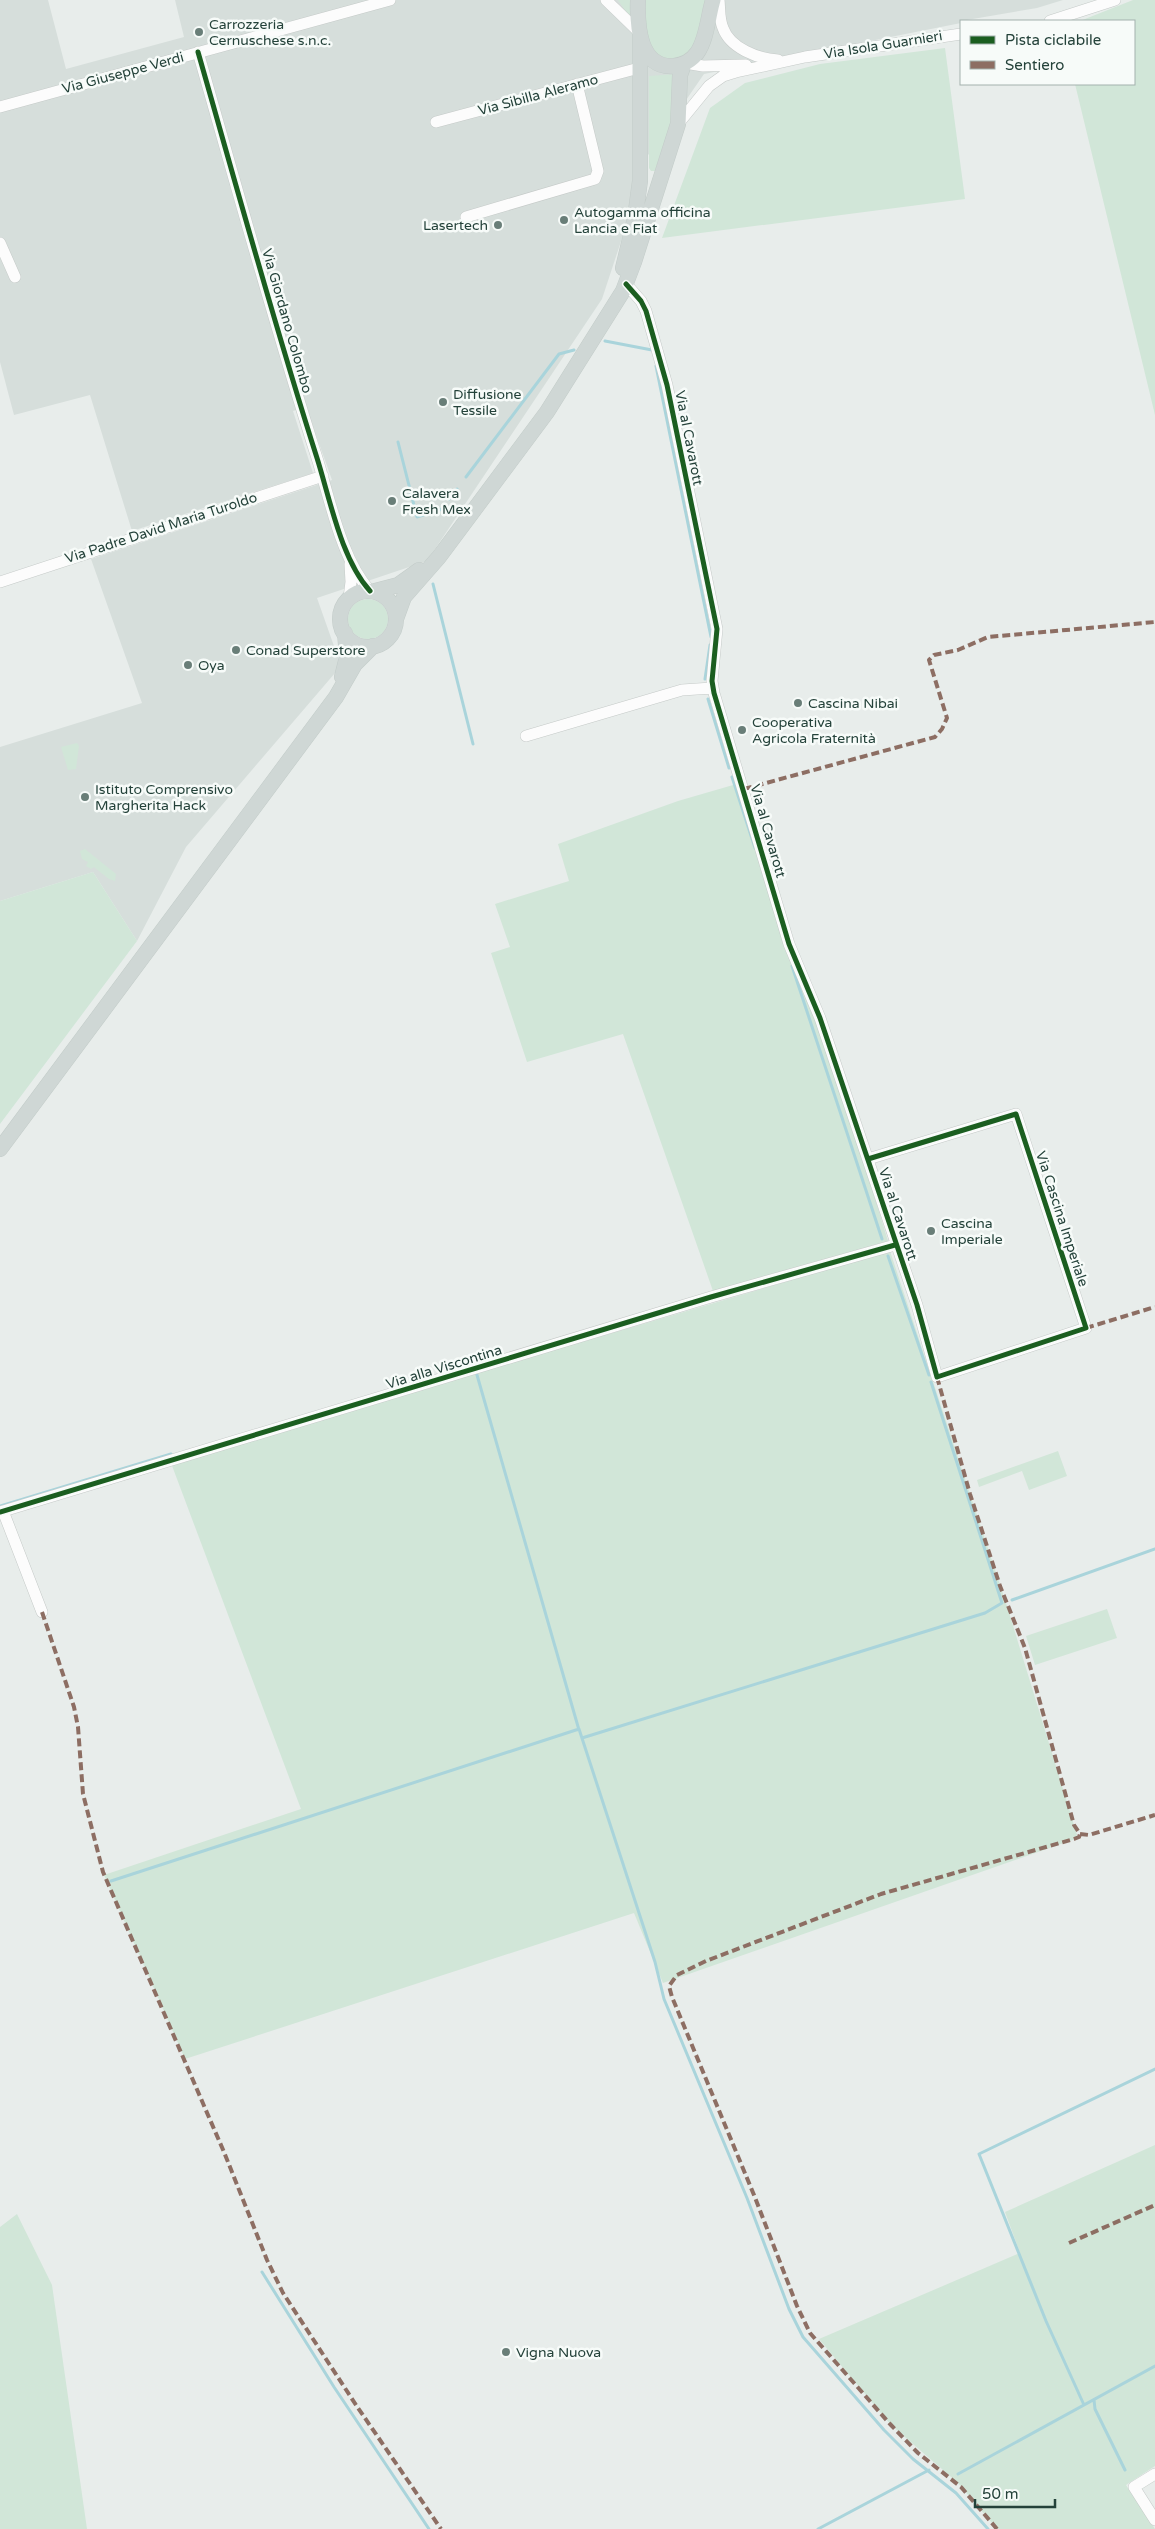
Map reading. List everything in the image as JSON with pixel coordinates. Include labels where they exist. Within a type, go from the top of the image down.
[{"type":"main road","points":[[601,328],[620,279],[637,206],[641,152],[638,0]]},
{"type":"main road","points":[[344,633],[356,644],[373,646],[382,643],[390,636],[404,597],[439,557],[547,412],[601,328],[626,284],[678,124],[680,75],[684,63],[700,48],[713,0]]},
{"type":"main road","points":[[640,33],[644,48],[653,60],[669,66],[684,63]]},
{"type":"main road","points":[[336,697],[347,657],[344,633],[341,626],[341,614],[349,598],[358,593],[373,591],[402,582],[439,557]]},
{"type":"main road","points":[[373,591],[390,601],[396,618]]},
{"type":"main road","points":[[0,1150],[336,697],[355,664],[373,646]]},
{"type":"street","name":"Via Giuseppe Verdi","points":[[0,107],[390,0]]},
{"type":"street","points":[[606,0],[640,33]]},
{"type":"street","name":"Via Isola Guarnieri","points":[[719,0],[724,32],[738,47],[755,55],[774,60],[960,34]]},
{"type":"street","points":[[1053,20],[1108,1]]},
{"type":"street","name":"Via Giordano Colombo","points":[[198,52],[284,353],[347,551],[358,574],[373,591]]},
{"type":"street","name":"Via Isola Guarnieri","points":[[678,124],[717,80],[736,72],[805,57]]},
{"type":"street","name":"Via Isola Guarnieri","points":[[684,63],[703,66],[773,64]]},
{"type":"street","name":"Via Sibilla Aleramo","points":[[436,122],[639,68]]},
{"type":"street","points":[[466,217],[596,180],[598,171],[577,84]]},
{"type":"street","points":[[0,244],[15,277]]},
{"type":"street","name":"Via al Cavarott","points":[[626,284],[641,301],[646,311],[667,385],[717,629],[712,688],[788,944],[820,1018],[868,1159],[937,1376]]},
{"type":"street","name":"Via Padre David Maria Turoldo","points":[[0,582],[323,476]]},
{"type":"street","name":"Via Giordano Colombo","points":[[347,551],[351,577],[349,598]]},
{"type":"street","points":[[526,736],[682,690],[712,688]]},
{"type":"street","name":"Via Cascina Imperiale","points":[[868,1159],[1016,1114],[1086,1328],[937,1376]]},
{"type":"street","name":"Via alla Viscontina","points":[[42,1612],[2,1511],[711,1297],[895,1245]]},
{"type":"street","points":[[1155,2474],[1134,2487],[1155,2520]]},
{"type":"shaded area","points":[[0,0],[48,0],[66,69],[184,37],[175,0],[1063,0],[1037,8],[960,20],[960,23],[704,74],[635,174],[627,223],[602,299],[427,561],[317,598],[341,666],[186,847],[137,941],[93,872],[0,901],[0,747],[142,703],[91,559],[332,480],[306,407],[293,411],[313,473],[132,531],[90,395],[14,415],[0,362]]},
{"type":"green space","points":[[618,0],[634,0],[633,22]]},
{"type":"green space","points":[[644,0],[707,0],[697,41],[689,53],[676,59],[666,60],[658,57],[653,50],[646,29]]},
{"type":"green space","points":[[1133,0],[1155,0],[1155,415],[1075,85],[1135,85],[1135,20],[1083,20]]},
{"type":"green space","points":[[945,48],[965,199],[662,238],[710,108],[745,83],[820,64]]},
{"type":"green space","points":[[688,73],[655,171],[651,171],[649,168],[649,76]]},
{"type":"green space","points":[[364,599],[372,599],[379,602],[385,608],[388,619],[385,630],[379,636],[372,639],[364,639],[357,636],[351,630],[348,623],[348,615],[351,608],[357,602]]},
{"type":"green space","points":[[77,743],[79,746],[76,769],[68,770],[61,747]]},
{"type":"green space","points":[[740,783],[833,1061],[888,1241],[713,1291],[623,1034],[527,1062],[491,953],[510,947],[495,904],[569,881],[558,844],[678,801]]},
{"type":"green space","points":[[85,849],[116,874],[115,881],[109,879],[94,867],[91,869],[86,866],[88,862],[82,859],[80,851]]},
{"type":"green space","points":[[93,872],[137,941],[0,1124],[0,901]]},
{"type":"green space","points":[[890,1251],[1007,1606],[1078,1838],[663,1983],[634,1913],[185,2059],[104,1875],[301,1809],[171,1463]]},
{"type":"green space","points":[[1058,1451],[1067,1476],[1029,1490],[1022,1471],[979,1487],[977,1480]]},
{"type":"green space","points":[[1107,1609],[1117,1638],[1035,1665],[1026,1636]]},
{"type":"green space","points":[[1155,2145],[1155,2466],[1126,2485],[1155,2529],[997,2529],[958,2483],[891,2425],[819,2339],[1020,2253],[1005,2212]]},
{"type":"green space","points":[[17,2214],[52,2285],[87,2529],[0,2529],[0,2227]]},
{"type":"waterway","points":[[605,341],[652,350]]},
{"type":"waterway","points":[[466,477],[559,354],[574,350]]},
{"type":"waterway","points":[[656,366],[711,637]]},
{"type":"waterway","points":[[398,442],[417,517],[442,509]]},
{"type":"waterway","points":[[449,499],[457,489]]},
{"type":"waterway","points":[[433,584],[473,744]]},
{"type":"waterway","points":[[705,679],[710,645]]},
{"type":"waterway","points":[[708,699],[729,768]]},
{"type":"waterway","points":[[732,777],[755,848]]},
{"type":"waterway","points":[[792,966],[882,1239]]},
{"type":"waterway","points":[[888,1256],[929,1375]]},
{"type":"waterway","points":[[477,1375],[579,1730]]},
{"type":"waterway","points":[[582,1738],[985,1613],[1002,1603],[931,1382]]},
{"type":"waterway","points":[[0,1506],[171,1454]]},
{"type":"waterway","points":[[1012,1600],[1155,1549]]},
{"type":"waterway","points":[[111,1881],[579,1729],[655,1962],[664,1999],[747,2198],[789,2309],[803,2337],[884,2430],[913,2459],[956,2493],[988,2529]]},
{"type":"waterway","points":[[1084,2405],[1046,2321],[979,2154],[1155,2069]]},
{"type":"waterway","points":[[262,2272],[334,2387],[429,2529]]},
{"type":"waterway","points":[[958,2474],[1155,2366]]},
{"type":"waterway","points":[[1094,2400],[1095,2409],[1125,2470]]},
{"type":"waterway","points":[[818,2529],[929,2470]]},
{"type":"marked path","points":[[744,789],[935,737],[942,729],[947,718],[929,660],[934,655],[958,650],[988,637],[1155,622]]},
{"type":"marked path","points":[[1086,1328],[1155,1307]]},
{"type":"marked path","points":[[937,1377],[970,1494],[1000,1586],[1025,1648],[1074,1825],[1080,1834]]},
{"type":"marked path","points":[[42,1612],[74,1707],[78,1727],[83,1794],[103,1872],[224,2152],[267,2260],[283,2293],[356,2405],[441,2529]]},
{"type":"marked path","points":[[1080,1834],[1089,1835],[1155,1815]]},
{"type":"marked path","points":[[997,2529],[961,2487],[918,2453],[890,2424],[810,2333],[797,2306],[669,1986],[677,1975],[706,1961],[881,1894],[1074,1839],[1079,1837],[1080,1834]]},
{"type":"marked path","points":[[1069,2243],[1155,2205]]},
{"type":"cycle path","points":[[198,52],[271,307],[338,528],[351,562],[370,591]]},
{"type":"cycle path","points":[[626,284],[641,301],[646,311],[667,385],[717,629],[712,681],[714,693],[789,944],[820,1018],[917,1305],[937,1377],[1086,1328],[1016,1114],[868,1159]]},
{"type":"cycle path","points":[[0,1512],[711,1297],[895,1245]]},
{"type":"place","name":"Carrozzeria Cernuschese s.n.c.","points":[[199,32]]},
{"type":"place","name":"Autogamma officina Lancia e Fiat","points":[[564,220]]},
{"type":"place","name":"Lasertech","points":[[498,225]]},
{"type":"place","name":"Diffusione Tessile","points":[[443,402]]},
{"type":"place","name":"Calavera Fresh Mex","points":[[392,501]]},
{"type":"place","name":"Conad Superstore","points":[[236,650]]},
{"type":"place","name":"Oya","points":[[188,665]]},
{"type":"place","name":"Cascina Nibai","points":[[798,703]]},
{"type":"place","name":"Cooperativa Agricola Fraternità","points":[[742,730]]},
{"type":"place","name":"Istituto Comprensivo Margherita Hack","points":[[85,797]]},
{"type":"place","name":"Cascina Imperiale","points":[[931,1231]]},
{"type":"place","name":"Vigna Nuova","points":[[506,2352]]}]
